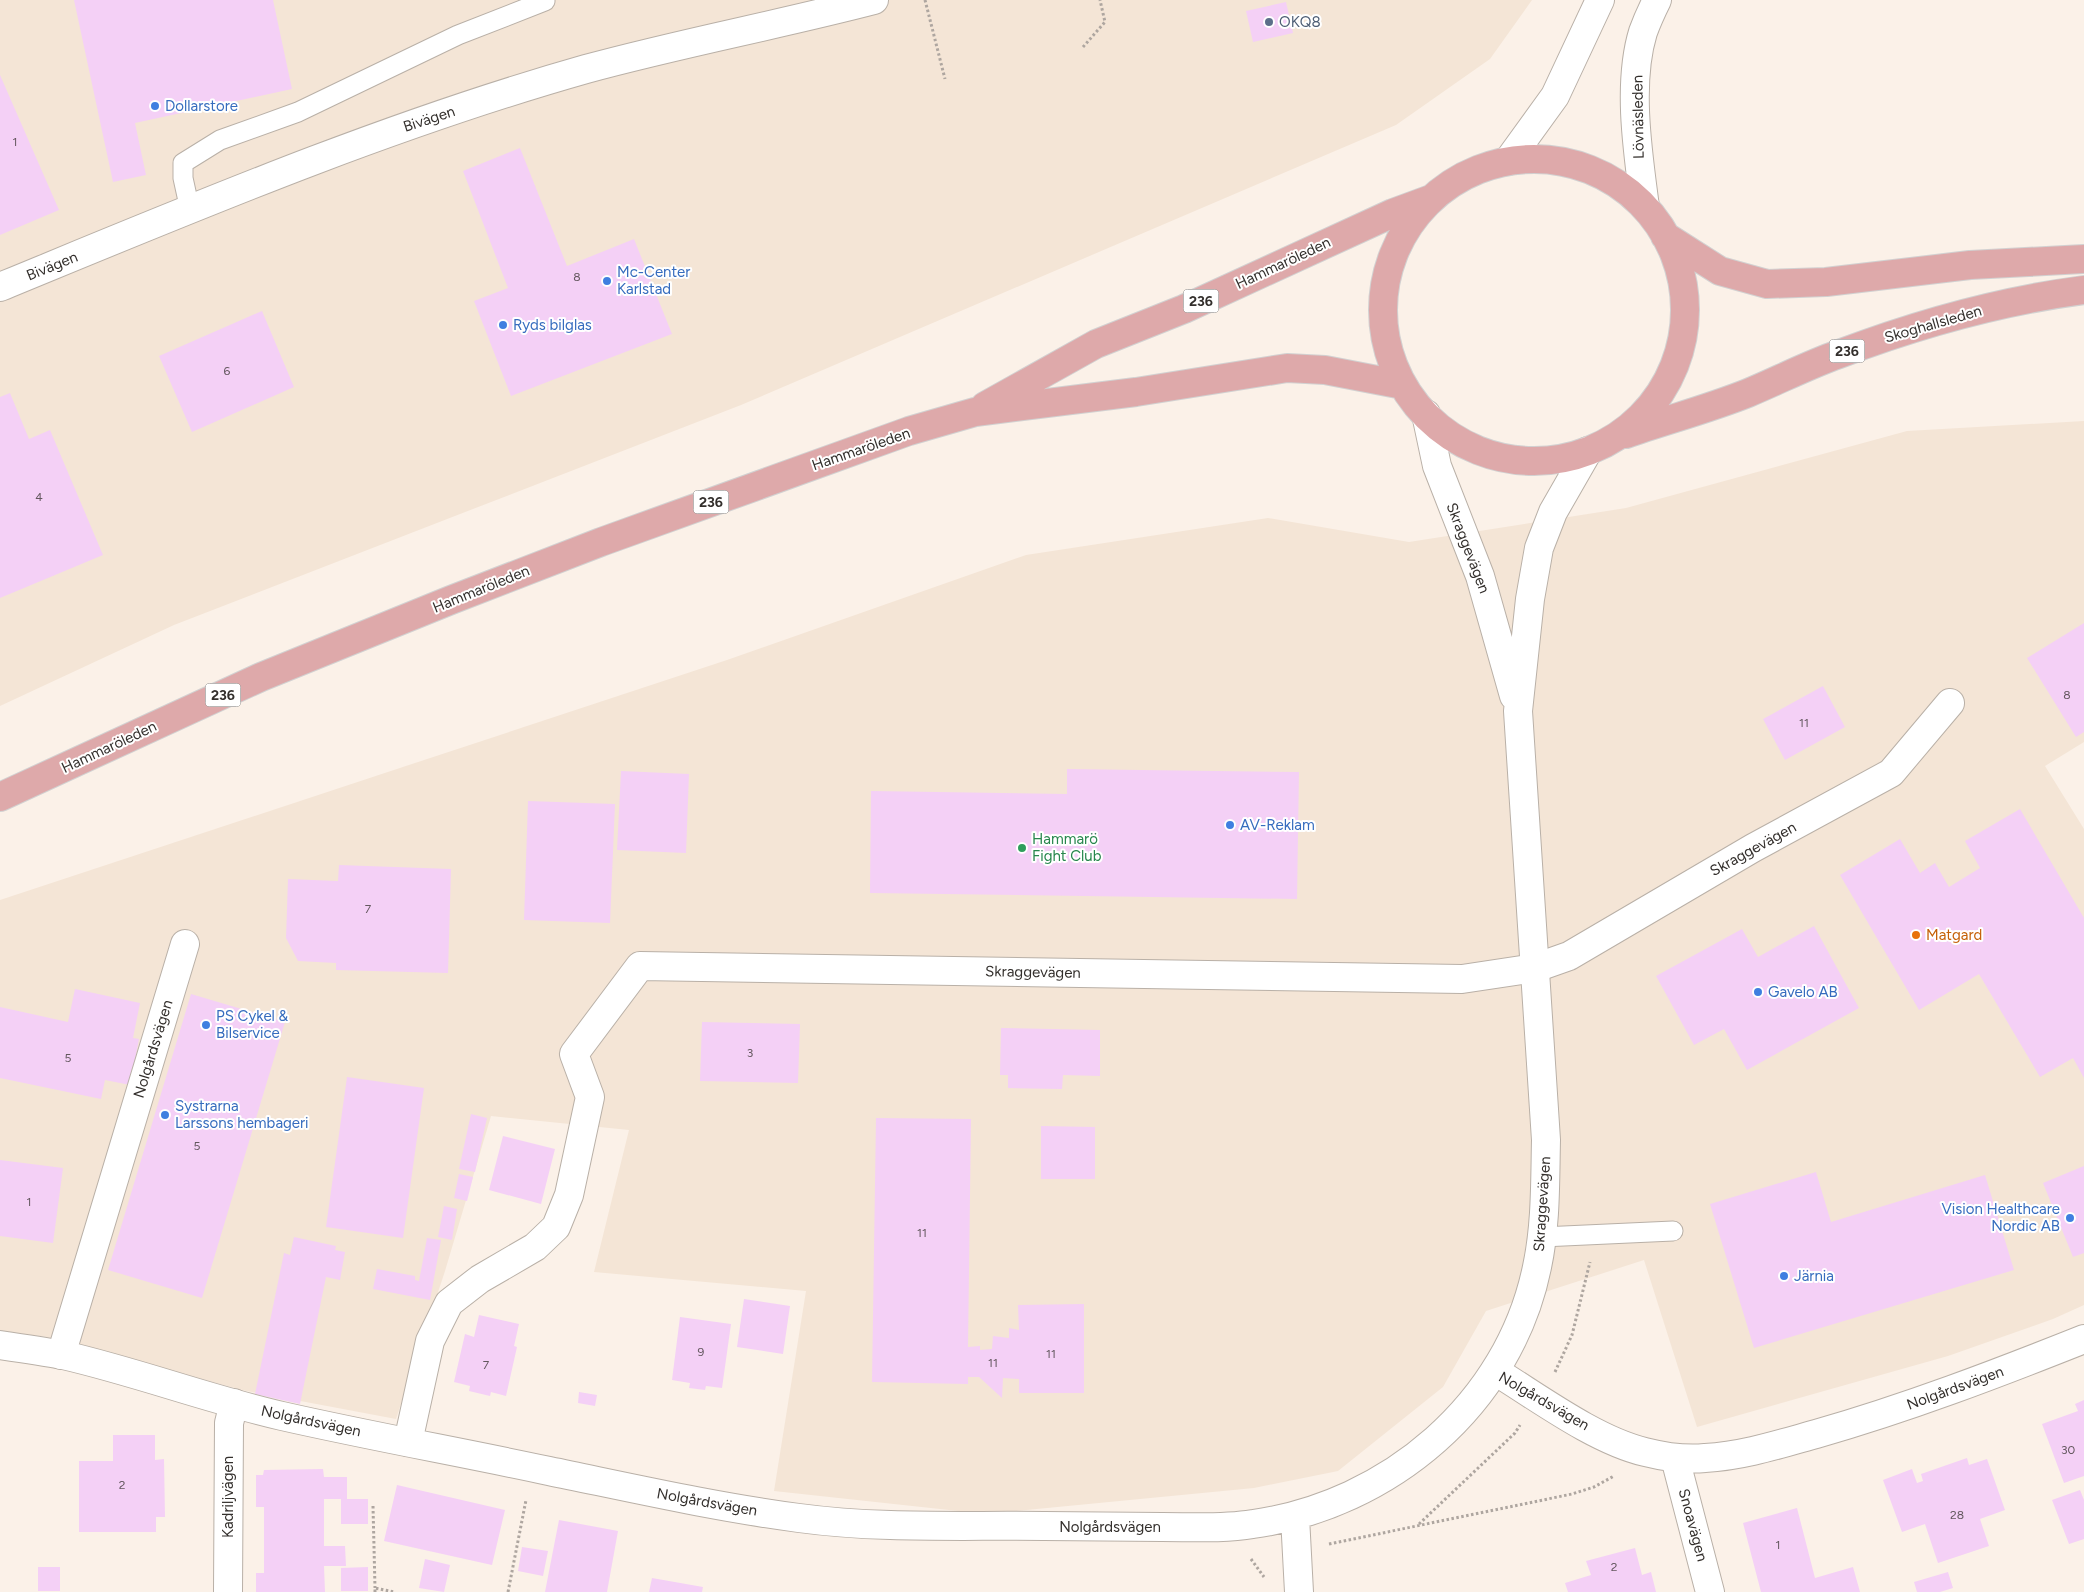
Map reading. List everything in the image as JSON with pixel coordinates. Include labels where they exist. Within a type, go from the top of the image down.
[{"type":"main road","name":"236","points":[[1544,160],[1572,164],[1612,180],[1645,207],[1666,236],[1677,262],[1684,289],[1685,318],[1681,346],[1672,373],[1658,398],[1639,419],[1617,437],[1588,450],[1547,460],[1504,457],[1464,442],[1446,431],[1426,414],[1403,385],[1393,364],[1384,320],[1387,275],[1404,234],[1417,215],[1432,198],[1449,185],[1468,174],[1508,161],[1544,160]]},
{"type":"main road","name":"Hammaröleden","points":[[975,412],[1096,344],[1184,309],[1393,213],[1432,198]]},
{"type":"main road","name":"236","points":[[1666,236],[1720,271],[1767,284],[1818,283],[1970,265],[2084,259]]},
{"type":"main road","name":"Skoghallsleden","points":[[1617,437],[1746,393],[1837,354],[1908,330],[2010,303],[2084,290]]},
{"type":"main road","name":"Hammaröleden","points":[[0,797],[261,677],[468,594],[664,519],[909,431],[975,412],[1136,392],[1287,368],[1325,370],[1403,385]]},
{"type":"street","name":"Bivägen","points":[[0,288],[190,210],[411,124],[561,77],[874,0]]},
{"type":"street","points":[[1508,161],[1556,96],[1600,0]]},
{"type":"street","name":"Lövnäsleden","points":[[1645,207],[1636,141],[1636,80],[1643,32],[1657,0]]},
{"type":"street","name":"Skraggevägen","points":[[1426,414],[1437,466],[1480,576],[1518,711]]},
{"type":"street","name":"Skraggevägen","points":[[1495,1371],[1517,1329],[1530,1294],[1542,1237],[1546,1140],[1518,711],[1530,599],[1539,548],[1553,512],[1588,450]]},
{"type":"street","name":"Skraggevägen","points":[[408,1442],[430,1341],[449,1303],[480,1278],[535,1247],[556,1227],[569,1195],[590,1097],[574,1054],[640,966],[1462,979],[1536,968],[1569,956],[1753,848],[1891,774],[1950,703]]},
{"type":"street","name":"Nolgårdsvägen","points":[[61,1355],[185,944]]},
{"type":"street","name":"Nolgårdsvägen","points":[[0,1345],[61,1355],[278,1415],[706,1503],[812,1519],[909,1527],[1196,1527],[1247,1525],[1295,1517],[1343,1499],[1414,1458],[1458,1420],[1495,1371],[1566,1416],[1615,1441],[1643,1451],[1675,1458],[1704,1459],[1736,1455],[1856,1423],[2005,1370],[2084,1339]]},
{"type":"street","name":"Kadriljvägen","points":[[228,1592],[229,1423],[234,1402]]},
{"type":"street","name":"Snoavägen","points":[[1675,1458],[1710,1592]]},
{"type":"street","points":[[1295,1517],[1299,1592]]},
{"type":"lane","points":[[190,210],[183,178],[183,163],[220,140],[298,112],[458,35],[545,1]]},
{"type":"lane","points":[[1542,1237],[1673,1231]]},
{"type":"path","points":[[925,0],[945,80]]},
{"type":"path","points":[[1083,47],[1105,22],[1100,0]]},
{"type":"path","points":[[1268,1582],[1251,1559],[1572,1494],[1594,1487],[1613,1477],[1643,1451]]},
{"type":"path","points":[[508,1592],[526,1496]]},
{"type":"path","points":[[373,1506],[375,1590],[394,1592]]},
{"type":"shaded area","points":[[0,0],[1532,0],[1490,59],[1396,125],[741,405],[174,625],[0,706]]},
{"type":"shaded area","points":[[2084,421],[2084,742],[2045,766],[2084,829],[2084,1305],[2053,1319],[1948,1356],[1697,1427],[1644,1260],[1486,1311],[1443,1387],[1338,1471],[1254,1488],[986,1514],[774,1491],[806,1291],[594,1272],[629,1130],[491,1116],[445,1271],[396,1419],[242,1390],[48,1337],[0,1331],[0,900],[727,660],[1026,555],[1268,518],[1409,542],[1626,508],[1907,431]]},
{"type":"building","name":"Dollarstore","points":[[74,0],[273,0],[292,89],[135,123],[146,175],[113,182]]},
{"type":"building","name":"OKQ8","points":[[1286,2],[1293,33],[1253,42],[1246,11]]},
{"type":"building","points":[[0,75],[59,210],[0,235]]},
{"type":"building","points":[[520,148],[567,266],[634,239],[672,334],[511,396],[474,301],[508,288],[463,171]]},
{"type":"building","points":[[262,311],[294,387],[192,432],[159,356]]},
{"type":"building","points":[[10,393],[29,439],[50,430],[103,555],[0,598],[0,397]]},
{"type":"building","points":[[2084,623],[2084,732],[2076,737],[2027,658]]},
{"type":"building","points":[[1823,686],[1845,727],[1785,760],[1763,719]]},
{"type":"building","points":[[1067,769],[1299,772],[1297,899],[870,893],[871,791],[1067,794]]},
{"type":"building","points":[[621,771],[689,774],[686,853],[617,850]]},
{"type":"building","points":[[528,801],[615,804],[610,923],[524,920]]},
{"type":"building","points":[[2020,809],[2084,918],[2084,1078],[2073,1058],[2040,1077],[1979,974],[1919,1010],[1840,875],[1900,839],[1920,873],[1935,863],[1949,887],[1980,868],[1965,841]]},
{"type":"building","points":[[339,865],[451,869],[448,973],[336,970],[336,963],[298,961],[286,938],[288,879],[338,881]]},
{"type":"building","name":"Gavelo AB","points":[[1814,926],[1859,1008],[1747,1070],[1724,1029],[1694,1045],[1656,976],[1742,929],[1758,957]]},
{"type":"building","points":[[75,989],[140,1003],[133,1038],[139,1039],[130,1085],[105,1080],[101,1099],[0,1078],[0,1007],[68,1022]]},
{"type":"building","points":[[191,994],[285,1022],[202,1298],[108,1270]]},
{"type":"building","points":[[702,1022],[800,1024],[798,1083],[700,1081]]},
{"type":"building","points":[[1001,1028],[1100,1030],[1100,1076],[1063,1075],[1062,1089],[1008,1088],[1008,1075],[1000,1075]]},
{"type":"building","points":[[347,1077],[424,1088],[403,1238],[326,1227]]},
{"type":"building","points":[[471,1114],[487,1118],[475,1172],[459,1169]]},
{"type":"building","points":[[876,1118],[971,1119],[968,1347],[980,1346],[980,1350],[992,1349],[993,1336],[1009,1338],[1009,1328],[1019,1330],[1018,1305],[1084,1304],[1084,1393],[1019,1393],[1019,1379],[1003,1378],[1002,1398],[979,1377],[968,1377],[968,1384],[872,1382]]},
{"type":"building","points":[[1041,1126],[1095,1127],[1095,1179],[1041,1179]]},
{"type":"building","points":[[503,1136],[555,1149],[541,1204],[489,1190]]},
{"type":"building","points":[[0,1160],[63,1168],[53,1243],[0,1236]]},
{"type":"building","name":"Vision Healthcare Nordic AB","points":[[2084,1166],[2084,1253],[2073,1257],[2043,1183]]},
{"type":"building","points":[[1816,1172],[1831,1222],[1985,1175],[2014,1270],[1754,1348],[1710,1204]]},
{"type":"building","points":[[459,1174],[473,1177],[467,1201],[454,1198]]},
{"type":"building","points":[[444,1206],[457,1209],[452,1240],[438,1237]]},
{"type":"building","points":[[294,1237],[336,1246],[335,1250],[345,1252],[340,1280],[326,1277],[300,1404],[255,1394],[284,1253],[290,1255]]},
{"type":"building","points":[[427,1238],[441,1240],[430,1300],[373,1289],[377,1269],[415,1276],[415,1280],[419,1281]]},
{"type":"building","points":[[744,1299],[790,1306],[783,1354],[737,1347]]},
{"type":"building","points":[[479,1315],[519,1324],[514,1346],[517,1347],[506,1396],[491,1392],[490,1396],[469,1391],[470,1386],[454,1382],[465,1334],[474,1337]]},
{"type":"building","points":[[680,1317],[731,1324],[722,1388],[706,1386],[705,1390],[689,1388],[690,1383],[672,1380]]},
{"type":"building","points":[[579,1392],[597,1395],[595,1406],[578,1403]]},
{"type":"building","points":[[2084,1400],[2084,1476],[2064,1483],[2042,1424],[2078,1411],[2075,1404]]},
{"type":"building","points":[[113,1435],[155,1435],[155,1460],[164,1459],[165,1517],[156,1517],[156,1532],[79,1532],[79,1461],[113,1461]]},
{"type":"building","points":[[1967,1458],[1969,1465],[1987,1459],[2005,1510],[1980,1519],[1989,1546],[1938,1563],[1925,1524],[1902,1532],[1883,1480],[1912,1469],[1917,1483],[1923,1481],[1921,1474]]},
{"type":"building","points":[[323,1469],[324,1477],[347,1477],[347,1499],[368,1499],[368,1524],[341,1524],[341,1499],[324,1499],[324,1546],[345,1546],[346,1566],[324,1566],[325,1592],[256,1592],[256,1573],[264,1573],[264,1507],[256,1507],[256,1475],[263,1475],[264,1470]]},
{"type":"building","points":[[397,1485],[505,1510],[492,1565],[384,1541]]},
{"type":"building","points":[[2080,1490],[2084,1500],[2084,1539],[2069,1544],[2052,1500]]},
{"type":"building","points":[[1797,1508],[1815,1578],[1853,1567],[1860,1592],[1761,1592],[1743,1523]]},
{"type":"building","points":[[559,1520],[618,1531],[607,1592],[545,1592]]},
{"type":"building","points":[[522,1547],[548,1551],[543,1576],[518,1571]]},
{"type":"building","points":[[1635,1548],[1642,1575],[1651,1572],[1656,1592],[1568,1592],[1565,1583],[1591,1575],[1586,1561]]},
{"type":"building","points":[[425,1559],[450,1565],[444,1592],[419,1588]]},
{"type":"building","points":[[38,1567],[60,1567],[60,1591],[38,1591]]},
{"type":"building","points":[[368,1567],[368,1591],[341,1591],[341,1568]]},
{"type":"building","points":[[1948,1572],[1953,1588],[1940,1592],[1917,1592],[1914,1582]]},
{"type":"building","points":[[652,1578],[703,1587],[702,1592],[649,1592]]},
{"type":"place","name":"OKQ8","points":[[1269,22]]},
{"type":"place","name":"Dollarstore","points":[[155,106]]},
{"type":"place","name":"Mc-Center Karlstad","points":[[607,281]]},
{"type":"place","name":"Ryds bilglas","points":[[503,325]]},
{"type":"place","name":"AV-Reklam","points":[[1230,825]]},
{"type":"place","name":"Hammarö Fight Club","points":[[1022,848]]},
{"type":"place","name":"Matgard","points":[[1916,935]]},
{"type":"place","name":"Gavelo AB","points":[[1758,992]]},
{"type":"place","name":"PS Cykel & Bilservice","points":[[206,1025]]},
{"type":"place","name":"Systrarna Larssons hembageri","points":[[165,1115]]},
{"type":"place","name":"Vision Healthcare Nordic AB","points":[[2070,1218]]},
{"type":"place","name":"Järnia","points":[[1784,1276]]}]
